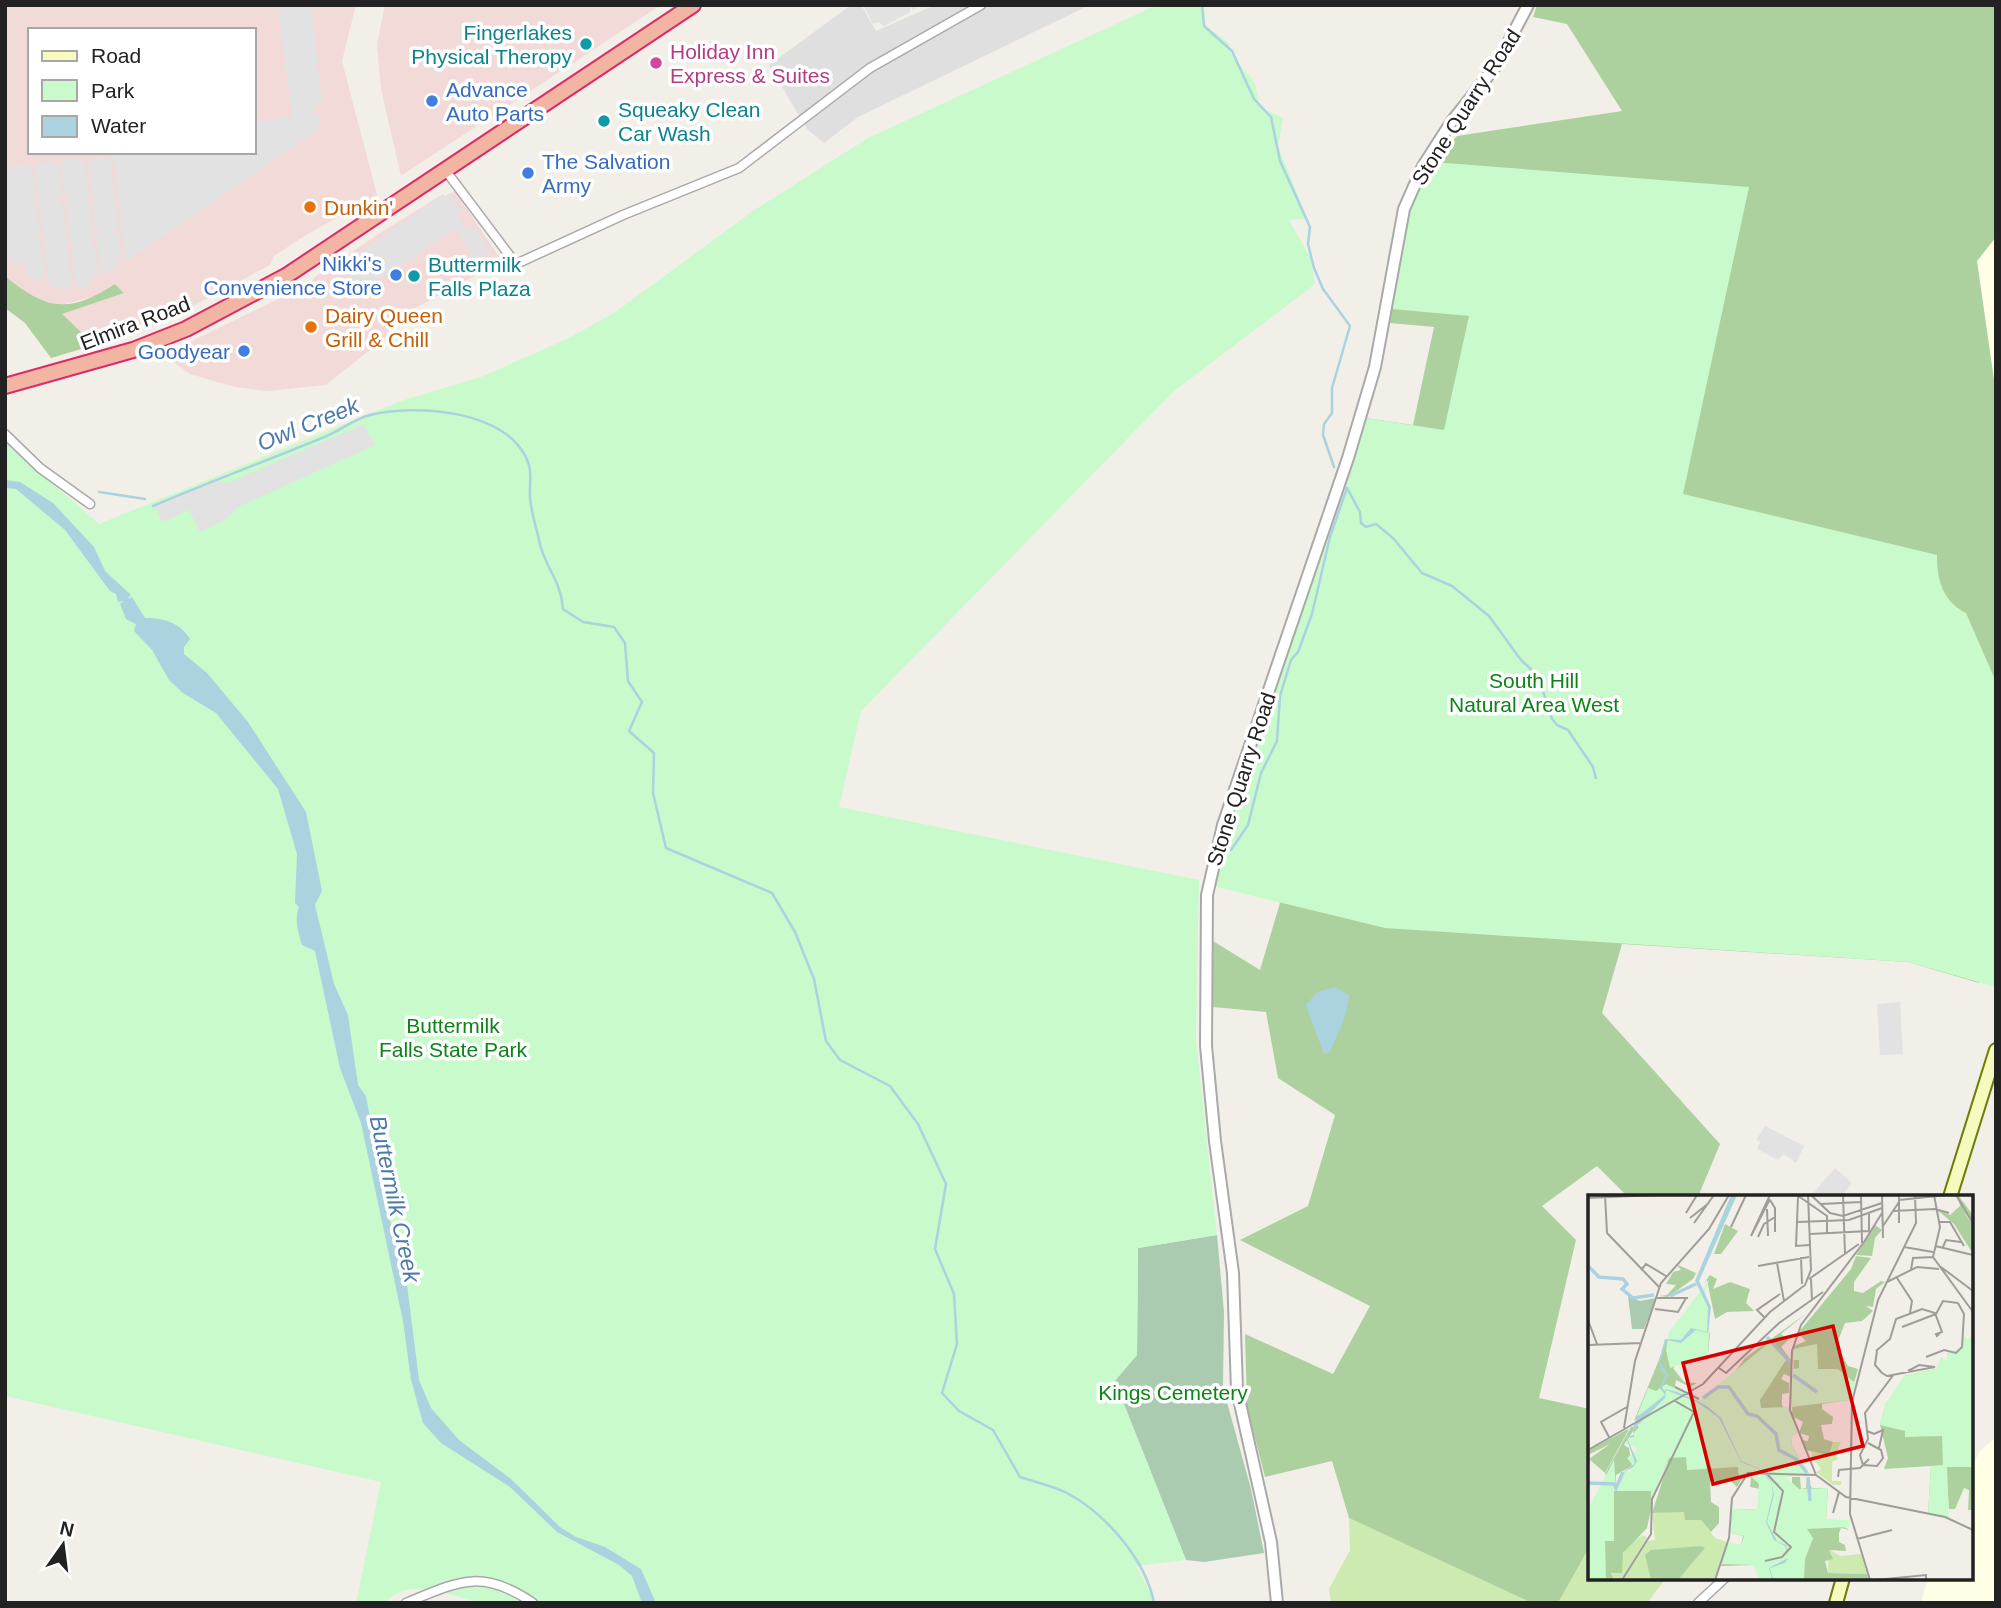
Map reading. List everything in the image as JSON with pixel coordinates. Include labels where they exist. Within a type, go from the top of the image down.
[{"type":"highway","name":"Elmira Road","points":[[5,386],[134,350],[186,329],[286,276],[693,5]]},
{"type":"main road","points":[[1951,1195],[1996,1050]]},
{"type":"main road","points":[[1836,1603],[1842,1580]]},
{"type":"street","points":[[446,171],[516,264],[623,215],[739,168],[870,68],[981,5]]},
{"type":"street","name":"Stone Quarry Road","points":[[1278,1603],[1271,1542],[1237,1390],[1233,1273],[1215,1141],[1206,1046],[1207,895],[1223,825],[1348,458],[1375,367],[1404,209],[1423,166],[1452,121],[1496,66],[1528,5]]},
{"type":"street","points":[[5,434],[40,468],[90,504]]},
{"type":"street","points":[[406,1603],[459,1581],[483,1579],[510,1587],[533,1603]]},
{"type":"street","points":[[1698,1603],[1724,1580]]},
{"type":"shaded area","points":[[5,5],[356,5],[342,61],[377,195],[306,235],[274,256],[270,265],[160,324],[98,347],[90,343],[87,336],[61,314],[124,293],[115,284],[98,295],[62,305],[34,299],[5,276]]},
{"type":"shaded area","points":[[278,5],[311,5],[322,103],[314,104],[313,114],[319,115],[320,128],[126,262],[113,155],[256,154],[256,122],[292,117]]},
{"type":"shaded area","points":[[385,5],[661,5],[401,176],[381,89],[377,44]]},
{"type":"shaded area","points":[[851,5],[861,5],[876,31],[935,5],[1090,5],[858,117],[824,143],[807,129],[769,65]]},
{"type":"shaded area","points":[[863,5],[922,5],[913,10],[910,6],[910,12],[884,26],[879,22],[873,24]]},
{"type":"shaded area","points":[[104,156],[104,159],[110,158],[115,195],[108,197],[115,198],[119,229],[112,233],[119,233],[122,260],[116,261],[118,266],[107,274],[100,273],[96,235],[102,232],[95,232],[92,201],[99,197],[92,198],[87,161]]},
{"type":"shaded area","points":[[67,159],[84,161],[89,198],[82,200],[89,202],[93,233],[86,234],[93,235],[98,276],[91,277],[91,283],[82,287],[75,286],[71,249],[78,247],[71,245],[65,201],[72,199],[65,198],[60,163]]},
{"type":"shaded area","points":[[51,161],[52,164],[58,163],[62,197],[55,199],[62,201],[68,246],[61,249],[68,248],[72,286],[66,289],[49,286],[43,237],[49,236],[43,234],[38,196],[44,195],[38,193],[34,166]]},
{"type":"shaded area","points":[[25,164],[26,167],[32,166],[35,194],[28,195],[35,197],[40,234],[33,236],[40,238],[45,278],[38,279],[38,282],[25,273],[26,264],[12,263],[5,256],[5,169]]},
{"type":"shaded area","points":[[455,191],[502,261],[386,324],[391,333],[326,385],[267,391],[235,387],[190,374],[171,360],[167,353],[309,284],[316,276],[380,233],[443,194],[445,196]]},
{"type":"shaded area","points":[[450,194],[462,210],[456,215],[467,231],[474,226],[490,251],[476,260],[456,229],[364,290],[354,283],[344,263],[442,195],[445,198]]},
{"type":"shaded area","points":[[1996,237],[1996,394],[1977,261]]},
{"type":"shaded area","points":[[364,424],[375,445],[238,507],[225,520],[200,532],[189,510],[162,522],[155,506],[212,480],[227,483]]},
{"type":"shaded area","points":[[1900,1002],[1903,1054],[1880,1055],[1877,1004]]},
{"type":"shaded area","points":[[1765,1126],[1804,1146],[1796,1163],[1784,1154],[1778,1160],[1757,1149],[1760,1142],[1756,1140]]},
{"type":"shaded area","points":[[1835,1168],[1852,1183],[1843,1195],[1812,1195]]},
{"type":"shaded area","points":[[1996,1437],[1996,1603],[1921,1603],[1927,1580],[1973,1580],[1973,1464],[1980,1451]]},
{"type":"green space","name":"Buttermilk Falls State Park","points":[[1157,5],[1204,5],[1206,26],[1228,42],[1231,54],[1255,83],[1260,107],[1283,118],[1278,146],[1307,218],[1289,220],[1310,257],[1315,284],[1173,392],[861,711],[839,807],[1199,880],[1196,1040],[1217,1235],[1138,1248],[1137,1355],[1115,1381],[1186,1560],[1136,1566],[1156,1603],[481,1603],[418,1589],[406,1590],[385,1603],[356,1603],[381,1482],[5,1396],[5,442],[99,524],[401,401],[481,377],[567,339],[614,313],[753,211],[868,138]]},
{"type":"green space","points":[[1537,5],[1996,5],[1996,237],[1977,261],[1996,394],[1996,953],[1979,983],[1908,962],[1622,944],[1602,1013],[1720,1144],[1699,1195],[1626,1195],[1597,1166],[1542,1206],[1576,1240],[1539,1398],[1588,1409],[1588,1550],[1558,1603],[1532,1603],[1349,1518],[1332,1461],[1265,1477],[1247,1407],[1245,1334],[1333,1374],[1370,1306],[1240,1240],[1308,1206],[1335,1115],[1278,1078],[1266,1012],[1213,1007],[1213,941],[1260,970],[1280,903],[1221,846],[1366,418],[1413,425],[1434,327],[1390,323],[1406,217],[1433,162],[1457,136],[1622,111],[1567,24],[1533,17]]},
{"type":"green space","name":"South Hill Natural Area West","points":[[1433,162],[1749,187],[1683,494],[1937,555],[1942,588],[1951,602],[1966,613],[1996,682],[1996,987],[1908,962],[1385,928],[1213,886],[1221,846],[1366,418],[1444,430],[1469,316],[1392,309],[1406,217]]},
{"type":"green space","points":[[5,276],[33,296],[58,304],[84,300],[115,284],[124,293],[62,314],[95,345],[51,358],[25,323],[5,308]]},
{"type":"green space","name":"Kings Cemetery","points":[[1217,1235],[1224,1312],[1223,1388],[1251,1489],[1264,1553],[1204,1562],[1186,1560],[1114,1381],[1137,1355],[1138,1248]]},
{"type":"green space","points":[[1349,1518],[1532,1603],[1331,1603],[1329,1589],[1350,1550]]},
{"type":"green space","points":[[1588,1550],[1588,1580],[1664,1580],[1647,1603],[1558,1603]]},
{"type":"water","points":[[5,480],[20,482],[53,503],[94,547],[105,571],[131,595],[127,599],[132,597],[145,618],[170,622],[186,633],[190,639],[184,647],[184,654],[207,673],[248,722],[306,812],[322,891],[315,905],[334,984],[348,1015],[358,1085],[366,1096],[386,1205],[407,1285],[419,1380],[431,1408],[459,1440],[511,1479],[560,1527],[576,1537],[605,1547],[641,1569],[656,1603],[642,1603],[632,1576],[619,1565],[557,1532],[510,1487],[441,1443],[423,1423],[411,1380],[403,1321],[361,1123],[340,1068],[315,951],[302,945],[298,931],[299,907],[295,903],[297,854],[278,789],[216,713],[183,693],[169,680],[152,650],[134,631],[136,624],[126,619],[120,604],[124,601],[118,602],[116,594],[110,591],[65,530],[16,489],[5,488]]},
{"type":"water","points":[[1334,987],[1349,995],[1348,1003],[1330,1052],[1324,1054],[1306,1005],[1317,992]]},
{"type":"waterway","points":[[1202,5],[1204,26],[1232,51],[1254,99],[1271,117],[1280,161],[1310,227],[1308,244],[1314,268],[1323,289],[1350,326],[1332,388],[1332,413],[1324,424],[1323,435],[1334,467]]},
{"type":"waterway","name":"Owl Creek","points":[[153,506],[328,435],[370,415],[409,410],[453,414],[475,419],[511,438],[529,464],[532,514],[541,549],[559,589],[563,609],[583,622],[614,627],[625,643],[628,681],[642,702],[629,731],[654,753],[653,793],[666,848],[772,893],[795,932],[814,979],[826,1041],[840,1060],[890,1086],[918,1124],[946,1184],[935,1249],[954,1294],[957,1344],[942,1393],[959,1411],[993,1430],[1020,1477],[1067,1493],[1109,1525],[1122,1539],[1142,1570],[1154,1603]]},
{"type":"waterway","points":[[1347,488],[1360,512],[1361,523],[1366,527],[1376,524],[1393,538],[1422,573],[1452,586],[1489,616],[1521,660],[1538,676],[1552,719],[1557,725],[1568,730],[1593,767],[1596,778]]},
{"type":"waterway","points":[[1231,850],[1248,825],[1261,773],[1277,741],[1280,696],[1291,660],[1298,652],[1312,614],[1330,537],[1347,488]]},
{"type":"waterway","name":"Owl Creek","points":[[99,492],[145,499]]},
{"type":"place","name":"Fingerlakes Physical Theropy","points":[[586,44]]},
{"type":"place","name":"Holiday Inn Express & Suites","points":[[656,63]]},
{"type":"place","name":"Advance Auto Parts","points":[[432,101]]},
{"type":"place","name":"Squeaky Clean Car Wash","points":[[604,121]]},
{"type":"place","name":"The Salvation Army","points":[[528,173]]},
{"type":"place","name":"Dunkin'","points":[[310,207]]},
{"type":"place","name":"Nikki's Convenience Store","points":[[396,275]]},
{"type":"place","name":"Buttermilk Falls Plaza","points":[[414,276]]},
{"type":"place","name":"Dairy Queen Grill & Chill","points":[[311,327]]},
{"type":"place","name":"Goodyear","points":[[244,351]]},
{"type":"water label","name":"Buttermilk Creek","points":[[395,1199]]}]
